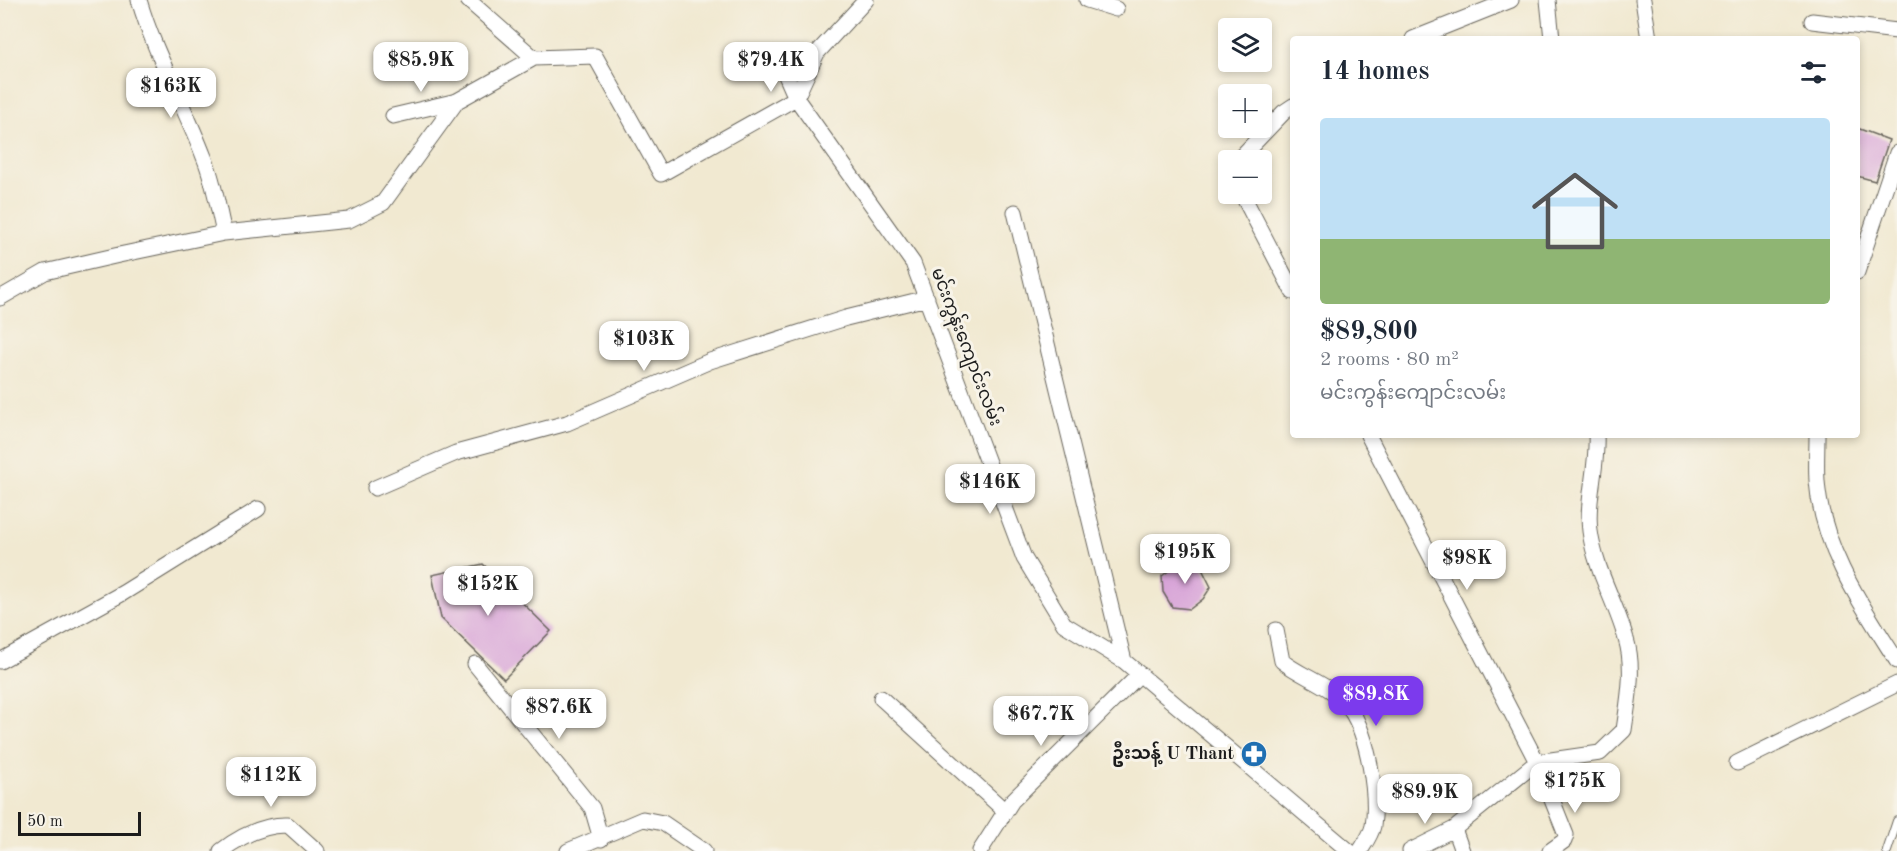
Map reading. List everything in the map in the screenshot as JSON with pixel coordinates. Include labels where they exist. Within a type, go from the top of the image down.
[{"type":"street","points":[[139,0],[149,36],[177,92],[206,160],[224,233]]},
{"type":"street","points":[[468,0],[534,58]]},
{"type":"street","points":[[393,116],[457,101],[534,58],[595,57],[662,174],[796,98],[817,53],[866,0]]},
{"type":"street","points":[[1087,0],[1116,9]]},
{"type":"street","points":[[1421,36],[1511,0]]},
{"type":"street","points":[[1548,0],[1552,36]]},
{"type":"street","points":[[1643,0],[1649,36]]},
{"type":"street","points":[[1812,21],[1897,31]]},
{"type":"street","name":"မင်းကွန်းကျောင်းလမ်း","points":[[781,64],[796,98],[913,263],[1024,558],[1064,624],[1124,661],[1349,851]]},
{"type":"street","points":[[0,298],[45,272],[224,233],[349,220],[383,203],[457,101]]},
{"type":"street","points":[[1248,150],[1290,108]]},
{"type":"street","points":[[1860,262],[1897,153]]},
{"type":"street","points":[[1247,204],[1290,286]]},
{"type":"street","points":[[1015,212],[1124,661]]},
{"type":"street","points":[[375,488],[456,453],[567,423],[710,361],[846,318],[927,298]]},
{"type":"street","points":[[1370,438],[1537,762],[1566,835],[1564,841],[1550,851]]},
{"type":"street","points":[[1410,851],[1454,829],[1537,762],[1600,753],[1624,730],[1630,678],[1627,640],[1595,560],[1589,528],[1597,451],[1596,438]]},
{"type":"street","points":[[1817,438],[1817,482],[1827,532],[1852,591],[1897,661]]},
{"type":"street","points":[[0,661],[123,593],[258,509]]},
{"type":"street","points":[[1276,630],[1282,661],[1295,671],[1324,685],[1350,708],[1362,735],[1371,771],[1375,810],[1372,829],[1360,851]]},
{"type":"street","points":[[475,664],[592,808],[595,844]]},
{"type":"street","points":[[980,851],[1012,801],[1140,674]]},
{"type":"street","points":[[1737,763],[1897,684]]},
{"type":"street","points":[[881,698],[1005,811]]},
{"type":"street","points":[[568,851],[595,844],[643,819],[663,823],[704,851]]},
{"type":"street","points":[[221,851],[238,838],[273,824],[288,825],[317,851]]},
{"type":"street","points":[[1454,829],[1462,851]]},
{"type":"lane","points":[[1887,851],[1897,821]]},
{"type":"building","points":[[1860,129],[1889,140],[1875,181],[1860,177]]},
{"type":"building","points":[[1183,560],[1199,563],[1211,587],[1203,599],[1190,609],[1172,607],[1163,592],[1162,576]]},
{"type":"building","points":[[483,564],[551,631],[504,679],[441,618],[432,575]]},
{"type":"place","name":"ဦးသန့် U Thant","points":[[1254,754]]}]
